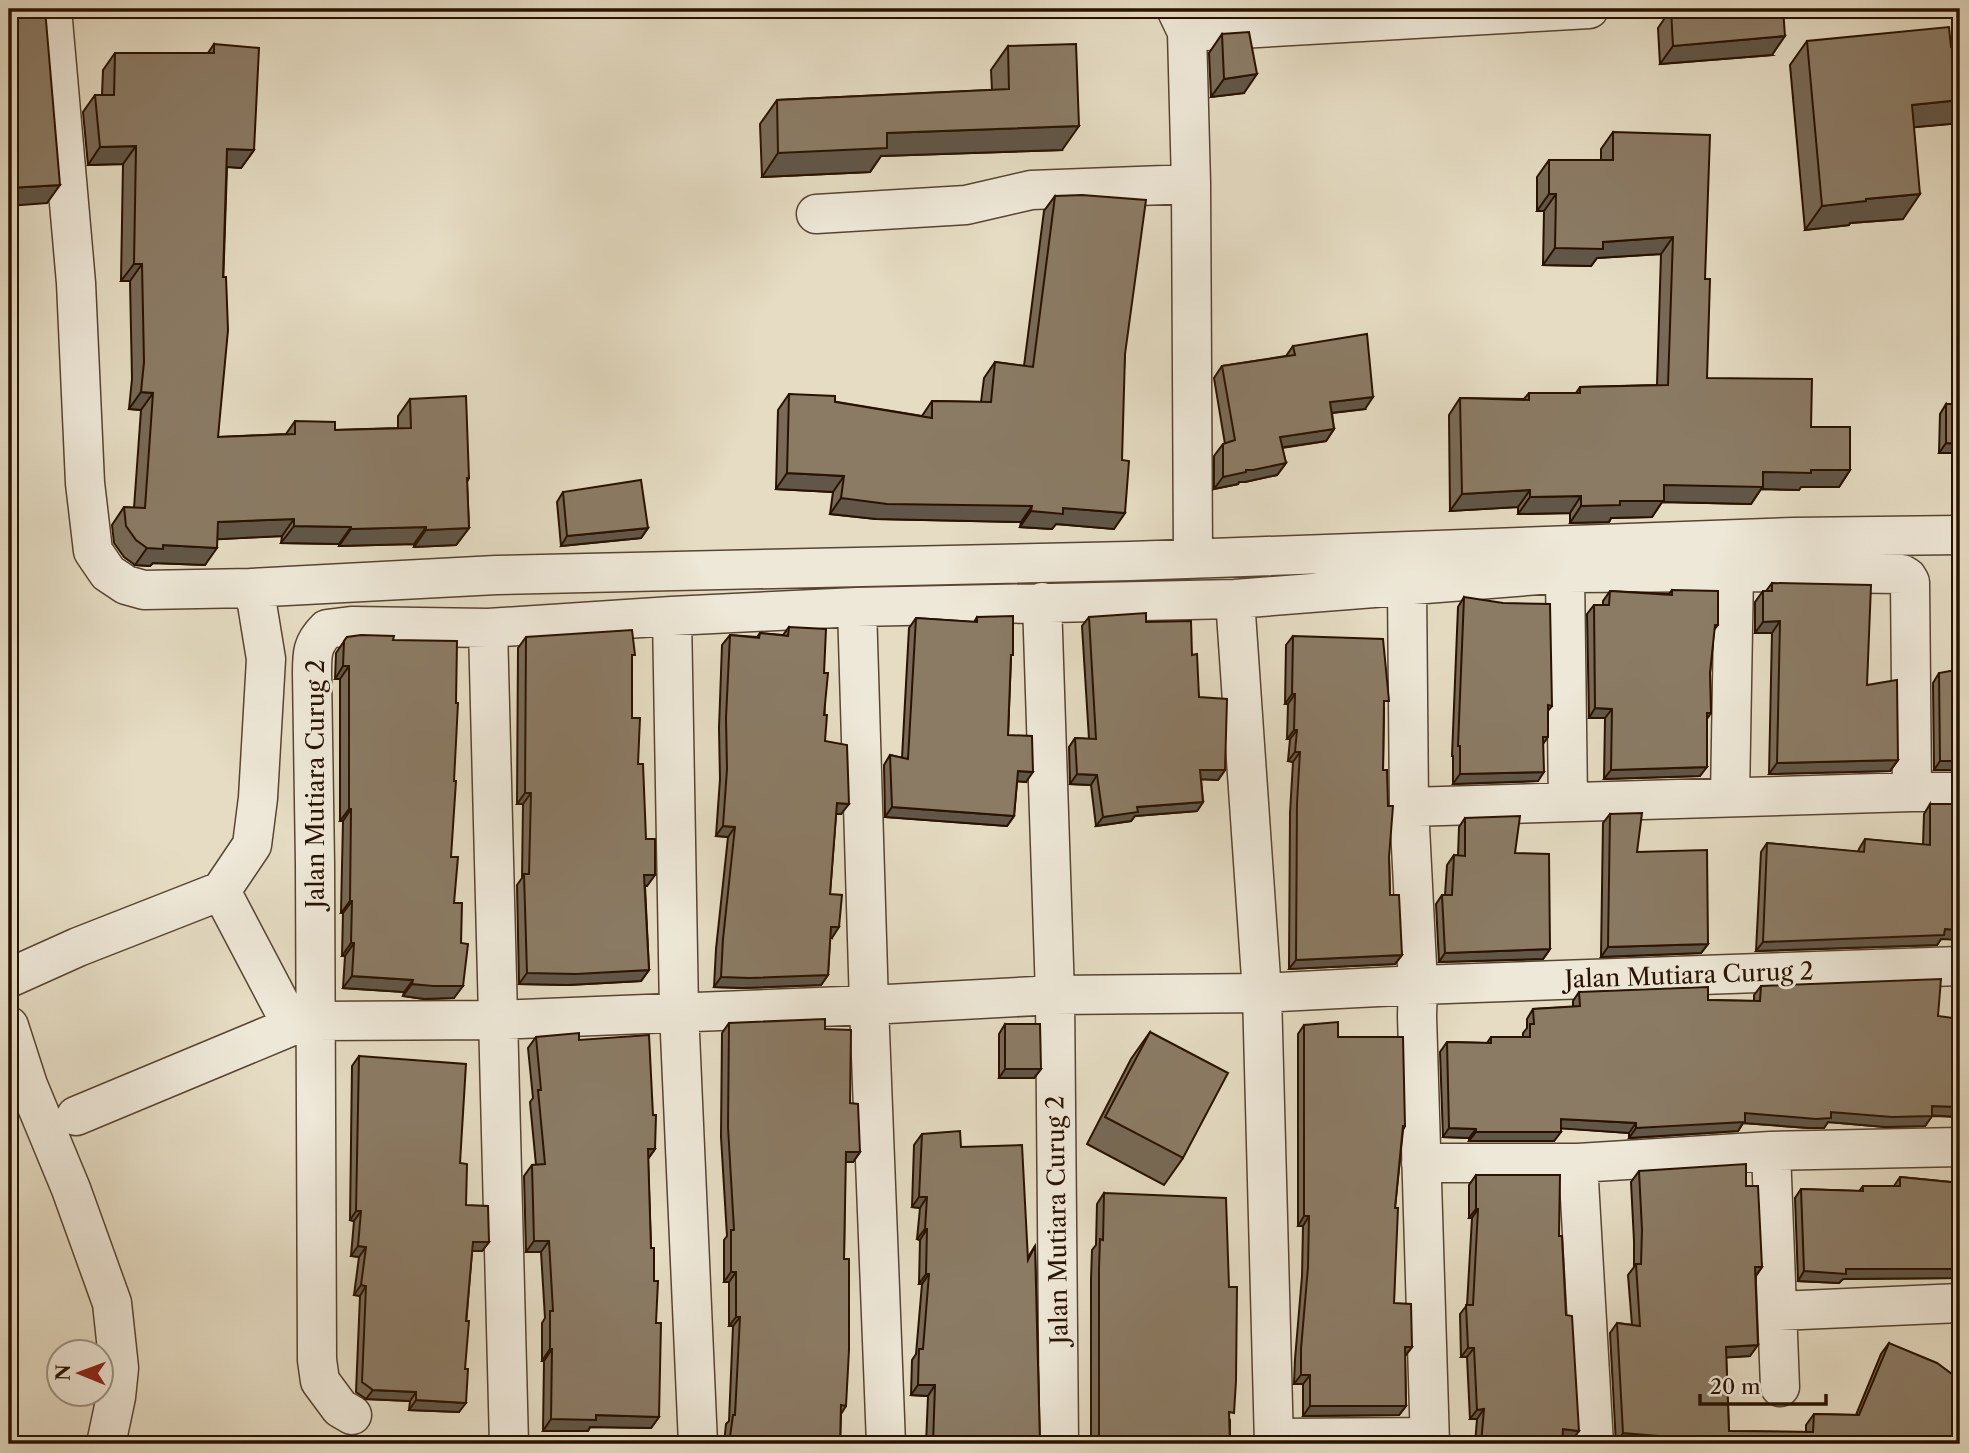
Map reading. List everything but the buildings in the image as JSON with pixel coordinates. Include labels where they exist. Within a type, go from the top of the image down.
[{"type":"street","points":[[52,9],[75,283],[85,483],[93,551],[108,573],[126,585],[145,590],[251,588],[496,575],[1960,535]]},
{"type":"street","points":[[1193,558],[1191,184],[1181,20],[1589,9]]},
{"type":"street","points":[[816,214],[966,205],[1031,190],[1191,184]]},
{"type":"street","points":[[1730,797],[1734,572]]},
{"type":"street","points":[[1565,573],[1568,802]]},
{"type":"street","name":"Jalan Mutiara Curug 2","points":[[352,1415],[340,1408],[320,1381],[317,1360],[304,1023],[312,650],[317,638],[327,628],[488,628],[857,607],[1235,599],[1565,573],[1902,574],[1910,582],[1912,792]]},
{"type":"street","points":[[1235,599],[1262,993],[1274,1441],[1430,1441],[1418,985],[1409,807],[1407,587]]},
{"type":"street","points":[[9,978],[78,947],[221,891],[252,845],[258,798],[265,659],[257,604],[251,588]]},
{"type":"street","name":"Jalan Mutiara Curug 2","points":[[1042,602],[1055,995],[1059,1444]]},
{"type":"street","points":[[857,607],[886,1444]]},
{"type":"street","points":[[672,616],[679,1012],[698,1444]]},
{"type":"street","points":[[488,628],[509,1441]]},
{"type":"street","points":[[1409,807],[1960,792]]},
{"type":"street","points":[[221,891],[304,1023]]},
{"type":"street","name":"Jalan Mutiara Curug 2","points":[[76,1116],[304,1023],[498,1020],[1055,995],[1262,993],[1960,966]]},
{"type":"street","points":[[9,1026],[28,1085],[71,1189],[112,1303],[119,1368],[106,1444]]},
{"type":"street","points":[[1421,1163],[1578,1163],[1771,1151],[1960,1147]]},
{"type":"street","points":[[1771,1151],[1780,1387]]},
{"type":"street","points":[[1578,1163],[1594,1444]]},
{"type":"street","points":[[1778,1311],[1943,1304],[1960,1326]]}]
